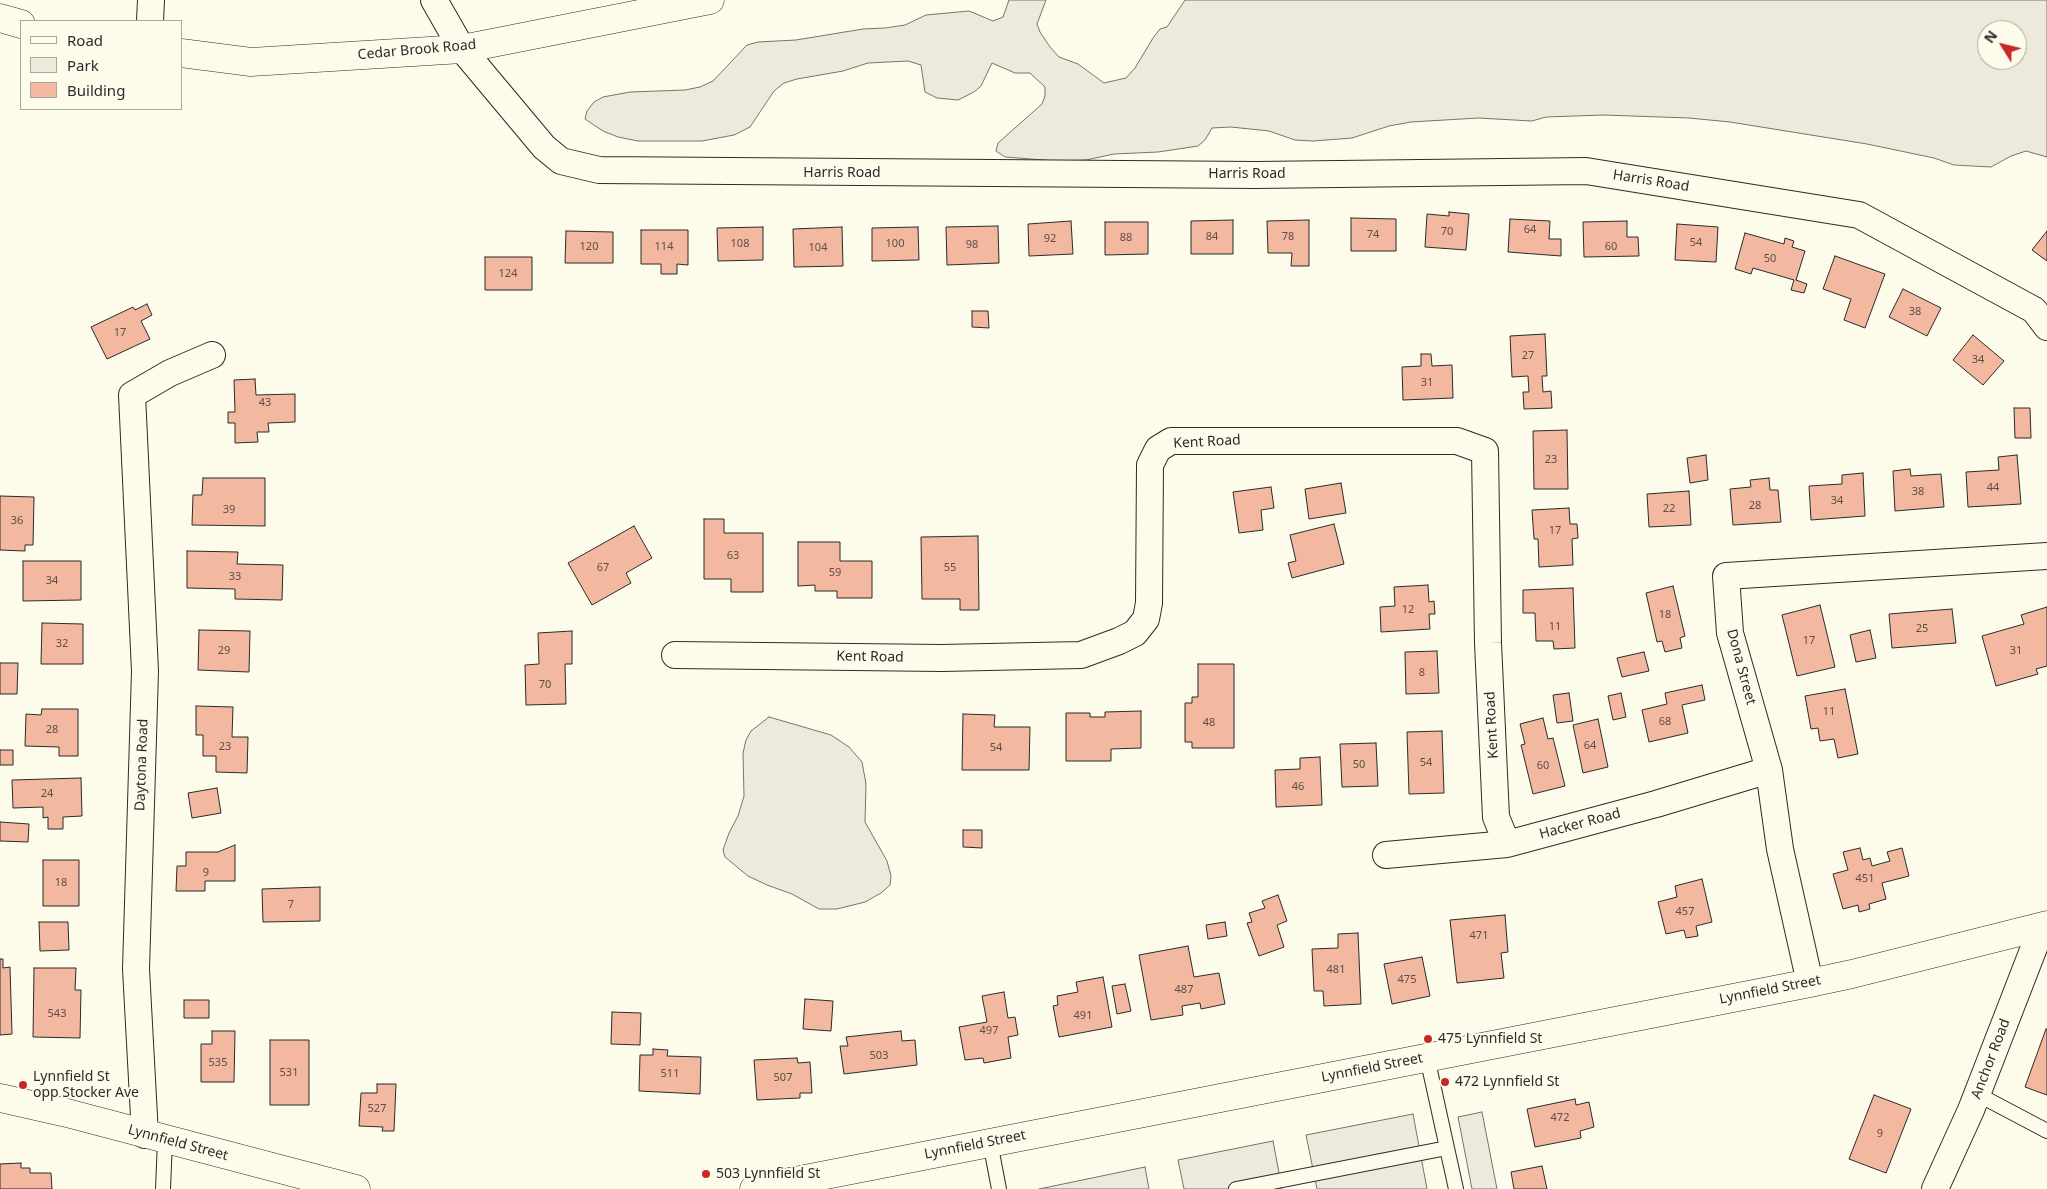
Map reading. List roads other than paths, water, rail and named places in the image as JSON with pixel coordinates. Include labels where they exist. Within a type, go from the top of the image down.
[{"type":"main road","name":"Cedar Brook Road","points":[[182,53],[251,62],[462,49],[710,0]]},
{"type":"main road","points":[[0,18],[20,24]]},
{"type":"main road","name":"Lynnfield Street","points":[[754,1189],[1810,983],[2045,926]]},
{"type":"main road","name":"Lynnfield Street","points":[[0,1098],[67,1113],[155,1137],[292,1181],[356,1189]]},
{"type":"street","points":[[150,20],[151,0]]},
{"type":"street","name":"Harris Road","points":[[434,0],[462,49],[544,147],[561,161],[599,170],[1246,175],[1586,171],[1859,215],[2034,310],[2047,327]]},
{"type":"street","name":"Daytona Road","points":[[155,1137],[136,969],[145,670],[132,394],[170,373],[212,355]]},
{"type":"street","name":"Kent Road","points":[[675,655],[942,658],[1081,654],[1119,641],[1135,633],[1146,619],[1149,603],[1150,465],[1158,449],[1171,441],[1457,440],[1485,451],[1488,643],[1496,817],[1507,844]]},
{"type":"street","name":"Dona Street","points":[[1810,983],[1780,849],[1770,770],[1730,633],[1726,576],[2047,556]]},
{"type":"street","name":"Hacker Road","points":[[1386,855],[1507,844],[1656,804],[1770,770]]},
{"type":"street","name":"Anchor Road","points":[[1935,1189],[1977,1094],[2045,926]]},
{"type":"lane","points":[[1427,1057],[1456,1189]]},
{"type":"lane","points":[[1977,1094],[2047,1131]]},
{"type":"lane","points":[[155,1137],[163,1189]]},
{"type":"lane","points":[[990,1142],[999,1189]]},
{"type":"lane","points":[[1236,1189],[1447,1148]]},
{"type":"place","name":"475 Lynnfield St","points":[[1428,1039]]},
{"type":"place","name":"472 Lynnfield St","points":[[1445,1082]]},
{"type":"place","name":"Lynnfield St opp Stocker Ave","points":[[23,1085]]},
{"type":"place","name":"503 Lynnfield St","points":[[706,1174]]}]
